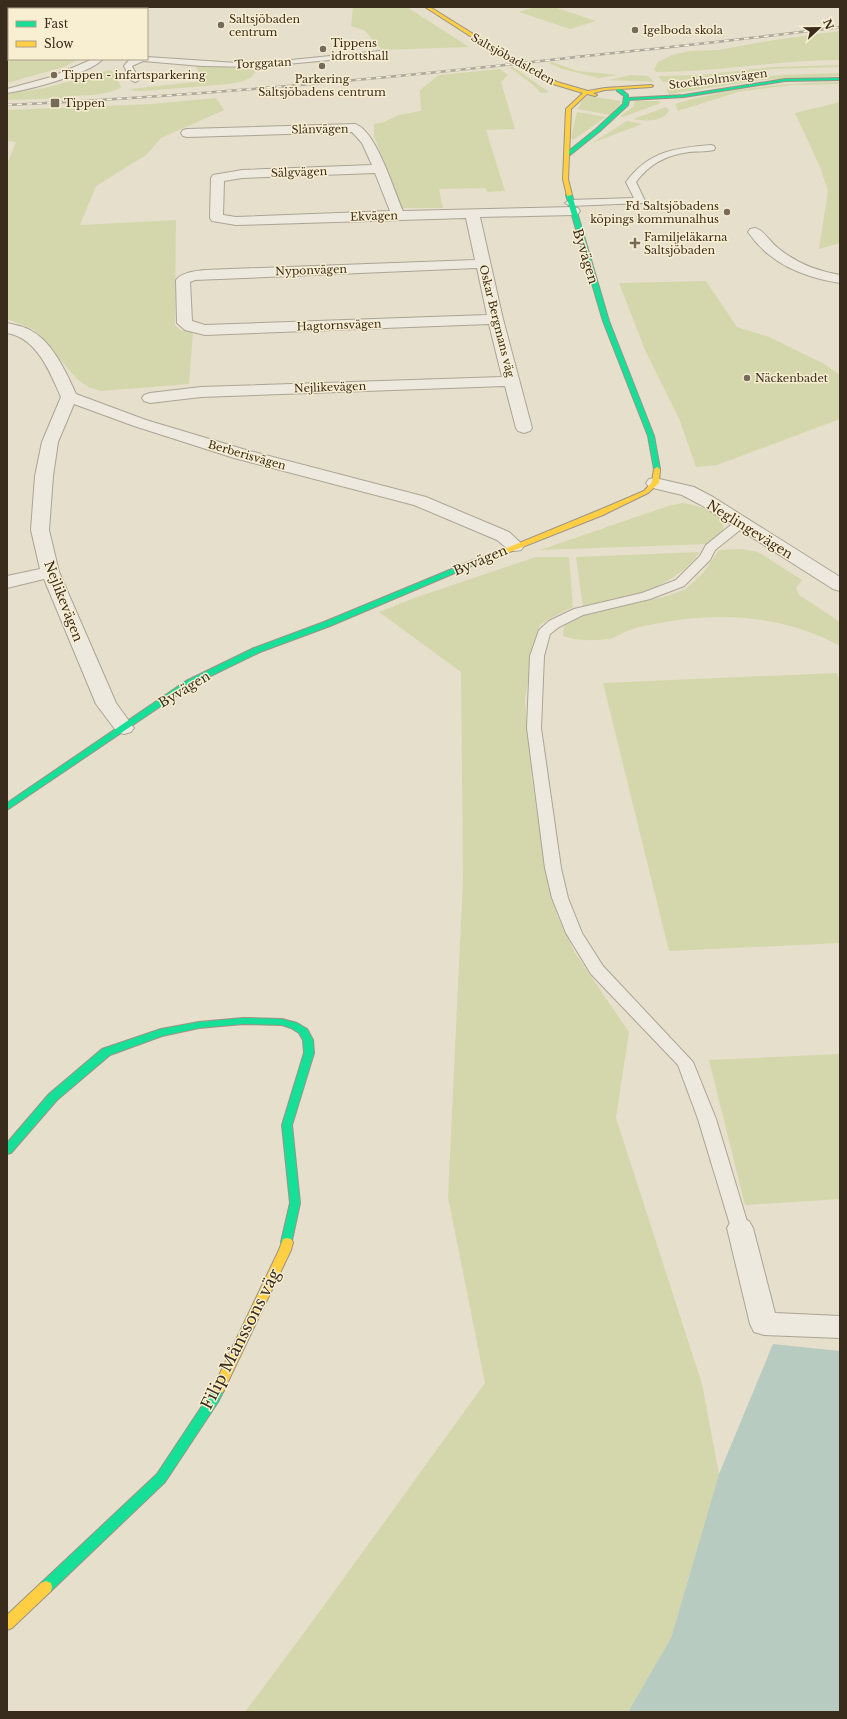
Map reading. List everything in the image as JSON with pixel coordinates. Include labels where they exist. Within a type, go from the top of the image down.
[{"type":"street","name":"Saltsjöbadsleden","points":[[427,7],[516,63],[554,83],[586,93],[628,99]]},
{"type":"street","points":[[516,63],[559,95]]},
{"type":"street","name":"Stockholmsvägen","points":[[770,73],[840,70]]},
{"type":"street","name":"Stockholmsvägen","points":[[628,99],[684,96],[763,83],[812,79],[840,79]]},
{"type":"street","name":"Stockholmsvägen","points":[[596,82],[655,86],[616,88],[596,82]]},
{"type":"street","points":[[568,154],[619,112],[626,104],[628,99],[624,92],[616,88],[586,93]]},
{"type":"street","name":"Byvägen","points":[[7,807],[189,683],[257,650],[327,624],[514,546],[624,503],[646,492],[655,483],[657,472],[651,436],[606,321],[571,207],[565,169],[568,154],[567,106],[586,93]]},
{"type":"street","points":[[654,108],[684,96]]},
{"type":"street","points":[[598,130],[619,122]]},
{"type":"street","name":"Slånvägen","points":[[187,133],[355,128],[365,137],[380,169],[390,199],[398,215]]},
{"type":"street","name":"Sälgvägen","points":[[218,178],[242,174],[380,169]]},
{"type":"street","name":"Ekvägen","points":[[218,178],[216,215],[217,218],[223,220],[236,221],[472,214],[571,207]]},
{"type":"street","name":"Oskar Bergmans väg","points":[[472,214],[495,320],[524,428]]},
{"type":"street","points":[[755,232],[762,242],[784,261],[812,273],[840,279]]},
{"type":"street","name":"Nyponvägen","points":[[185,323],[183,280],[192,276],[205,274],[482,264]]},
{"type":"street","name":"Hagtornsvägen","points":[[185,323],[190,327],[205,330],[495,320]]},
{"type":"street","points":[[7,328],[26,333],[37,342],[63,384],[69,397]]},
{"type":"street","name":"Nejlikevägen","points":[[150,398],[200,392],[511,381]]},
{"type":"street","name":"Nejlikevägen","points":[[69,397],[50,442],[44,476],[40,530],[50,572],[106,704],[124,728]]},
{"type":"street","name":"Berberisvägen","points":[[69,397],[140,423],[240,454],[326,478],[420,501],[503,536],[514,546]]},
{"type":"street","name":"Neglingevägen","points":[[655,483],[688,491],[840,585]]},
{"type":"street","points":[[7,582],[50,572]]},
{"type":"street","name":"Filip Månssons väg","points":[[7,1150],[53,1097],[106,1052],[123,1045],[161,1033],[199,1025],[243,1022],[282,1022],[294,1025],[303,1030],[308,1040],[309,1053],[287,1125],[295,1203],[285,1250],[214,1398],[161,1478],[7,1624]]},
{"type":"street","points":[[740,1228],[764,1324],[840,1327]]},
{"type":"lane","name":"Torggatan","points":[[148,59],[235,65],[270,64],[380,53]]},
{"type":"lane","points":[[7,91],[78,69],[97,60]]},
{"type":"lane","points":[[135,80],[128,66],[132,62],[139,60]]},
{"type":"lane","points":[[571,207],[640,201],[631,182],[638,172],[649,162],[658,156],[672,152],[711,148]]},
{"type":"lane","points":[[740,1228],[707,1119],[685,1062],[597,970],[574,933],[560,898],[553,868],[534,728],[537,656],[544,633],[566,617],[579,612],[646,596],[680,583],[706,557],[710,548],[741,523]]},
{"type":"green space","points":[[353,7],[407,7],[469,47],[382,50],[364,30],[351,26]]},
{"type":"green space","points":[[535,7],[554,7],[596,21],[570,29],[519,12]]},
{"type":"green space","points":[[840,31],[840,60],[794,62],[702,70],[656,72],[654,69],[658,62],[672,55],[690,51],[718,50],[774,40]]},
{"type":"green space","points":[[7,43],[8,60],[77,60],[64,67],[7,83]]},
{"type":"green space","points":[[552,62],[578,71],[618,75],[599,78],[562,69],[549,63]]},
{"type":"green space","points":[[195,65],[250,69],[256,72],[244,81],[229,84],[144,91],[135,91],[130,89],[204,81]]},
{"type":"green space","points":[[840,65],[840,67],[774,69],[663,82],[658,76],[700,75],[772,67]]},
{"type":"green space","points":[[509,67],[513,67],[549,92],[541,93],[532,84]]},
{"type":"green space","points":[[500,69],[508,75],[501,82],[515,129],[486,130],[505,191],[487,192],[485,188],[439,189],[443,208],[402,208],[374,136],[374,124],[384,122],[399,115],[421,111],[420,90],[439,75]]},
{"type":"green space","points":[[110,70],[116,74],[121,88],[115,91],[102,94],[68,96],[68,98],[7,100],[7,94],[45,88]]},
{"type":"green space","points":[[840,73],[840,76],[762,80],[669,94],[666,89],[780,75]]},
{"type":"green space","points":[[630,75],[648,76],[654,82],[609,80]]},
{"type":"green space","points":[[840,82],[840,84],[791,85],[738,92],[678,111],[675,104],[715,94],[757,87]]},
{"type":"green space","points":[[588,96],[621,101],[610,115],[578,109],[582,101]]},
{"type":"green space","points":[[216,98],[224,110],[161,138],[146,155],[96,186],[80,225],[176,220],[175,325],[180,330],[193,332],[189,384],[101,391],[88,387],[76,378],[35,330],[7,319],[7,164],[16,142],[7,141],[7,110],[152,104]]},
{"type":"green space","points":[[635,101],[658,101],[661,103],[623,117],[620,116],[633,107]]},
{"type":"green space","points":[[840,102],[840,243],[819,249],[828,191],[820,167],[795,113]]},
{"type":"green space","points":[[666,107],[669,110],[663,117],[658,119],[633,119]]},
{"type":"green space","points":[[577,112],[606,117],[573,140],[571,137]]},
{"type":"green space","points":[[627,121],[642,124],[592,143]]},
{"type":"green space","points":[[706,281],[737,327],[769,337],[824,364],[840,375],[840,419],[717,465],[696,467],[680,421],[645,350],[619,283]]},
{"type":"green space","points":[[682,503],[701,507],[715,514],[723,523],[722,531],[707,544],[540,550],[668,506]]},
{"type":"green space","points":[[742,549],[758,552],[802,580],[796,588],[799,595],[840,622],[840,646],[798,628],[775,622],[729,617],[683,619],[660,623],[627,631],[614,637],[602,640],[579,640],[563,636],[564,626],[585,615],[667,596],[686,589],[704,572],[719,550]]},
{"type":"green space","points":[[700,552],[676,576],[662,584],[615,600],[583,607],[576,557]]},
{"type":"green space","points":[[536,557],[569,557],[573,607],[547,620],[539,626],[533,648],[525,700],[532,779],[546,874],[557,915],[575,953],[629,1032],[616,1118],[702,1384],[719,1474],[671,1638],[628,1712],[245,1712],[485,1383],[448,1197],[463,880],[461,672],[379,612],[417,597]]},
{"type":"green space","points":[[837,673],[840,680],[840,943],[669,951],[603,683]]},
{"type":"green space","points":[[840,1054],[840,1199],[745,1205],[709,1060]]},
{"type":"shaded area","points":[[773,1344],[840,1351],[840,1712],[628,1712],[671,1638],[719,1474]]},
{"type":"railway","points":[[7,105],[148,97],[358,80],[772,36],[840,27]]},
{"type":"traffic: fast","points":[[629,99],[684,96],[785,80],[840,79]]},
{"type":"traffic: fast","points":[[568,154],[598,130],[626,104],[626,96],[619,90]]},
{"type":"traffic: fast","points":[[569,195],[606,321],[651,436],[657,469]]},
{"type":"traffic: fast","points":[[7,807],[189,683],[257,650],[327,624],[479,561]]},
{"type":"traffic: fast","points":[[7,1150],[53,1097],[106,1052],[161,1033],[199,1025],[243,1021],[282,1022],[294,1025],[303,1031],[308,1040],[309,1053],[287,1125],[295,1203],[287,1242]]},
{"type":"traffic: fast","points":[[46,1587],[161,1478],[214,1398],[219,1388]]},
{"type":"traffic: slow","points":[[427,7],[516,63],[555,83],[595,95]]},
{"type":"traffic: slow","points":[[569,195],[566,179],[569,109],[586,93],[605,89],[651,86]]},
{"type":"traffic: slow","points":[[479,561],[600,513],[646,492],[655,483],[657,469]]},
{"type":"traffic: slow","points":[[219,1388],[285,1250],[287,1242]]},
{"type":"traffic: slow","points":[[7,1624],[46,1587]]},
{"type":"place","name":"Saltsjöbaden centrum","points":[[221,25]]},
{"type":"place","name":"Igelboda skola","points":[[635,30]]},
{"type":"place","name":"Tippens idrottshall","points":[[323,49]]},
{"type":"place","name":"Parkering Saltsjöbadens centrum","points":[[322,66]]},
{"type":"place","name":"Tippen - infartsparkering","points":[[54,75]]},
{"type":"place","name":"Tippen","points":[[55,103]]},
{"type":"place","name":"Fd Saltsjöbadens köpings kommunalhus","points":[[727,212]]},
{"type":"place","name":"Familjeläkarna Saltsjöbaden","points":[[635,243]]},
{"type":"place","name":"Näckenbadet","points":[[747,378]]}]
